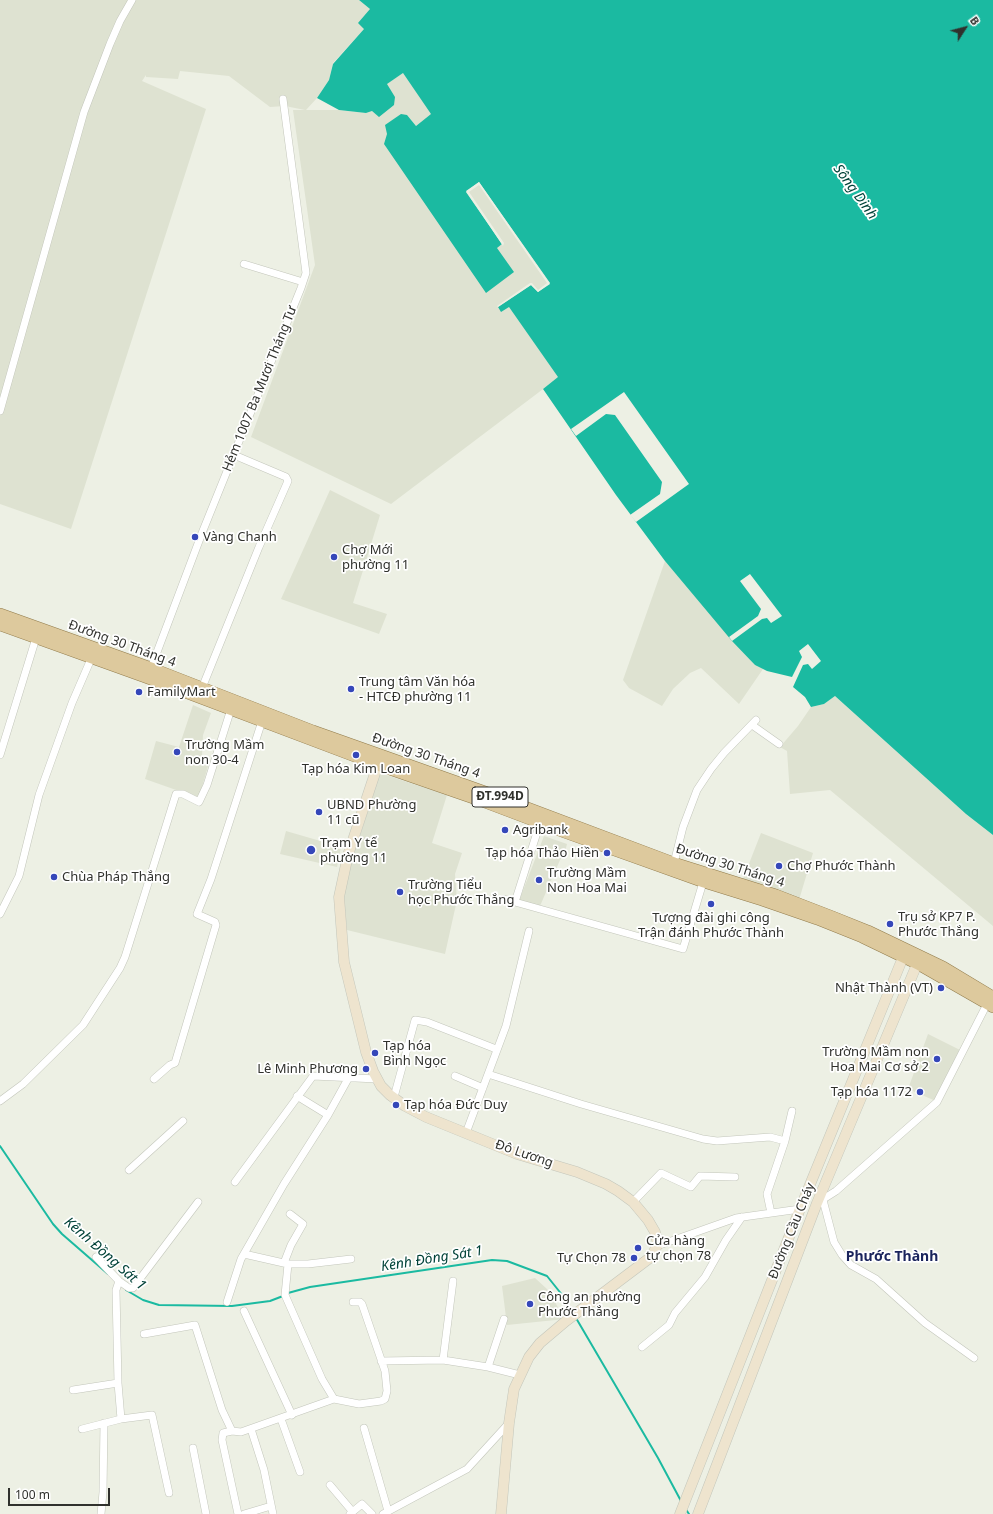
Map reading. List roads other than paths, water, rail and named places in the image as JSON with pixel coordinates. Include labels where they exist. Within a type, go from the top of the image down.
[{"type":"main road","name":"Đường 30 Tháng 4","points":[[0,614],[151,668],[540,823],[566,827]]},
{"type":"main road","name":"Đường 30 Tháng 4","points":[[0,625],[262,722],[379,760],[485,792],[566,827],[674,867],[763,896],[776,895],[868,931],[905,953],[941,971],[991,1002]]},
{"type":"main road","name":"Đô Lương","points":[[379,760],[348,855],[339,897],[344,962],[366,1052],[373,1072],[381,1086],[405,1106],[426,1117],[517,1154],[578,1172],[606,1184],[633,1202],[648,1220],[655,1232],[658,1244],[657,1246]]},
{"type":"main road","name":"Đường Cầu Cháy","points":[[680,1514],[800,1209],[905,953]]},
{"type":"main road","name":"Đường Cầu Cháy","points":[[698,1514],[788,1278],[919,960]]},
{"type":"main road","points":[[501,1514],[509,1423],[514,1389],[529,1358],[548,1336],[651,1256],[657,1246]]},
{"type":"main road","points":[[775,1273],[788,1278]]},
{"type":"street","points":[[0,411],[84,112],[110,44],[120,21],[132,0]]},
{"type":"street","name":"Hẻm 1007 Ba Mươi Tháng Tư","points":[[151,668],[202,533],[306,273],[283,98]]},
{"type":"street","points":[[244,264],[303,282]]},
{"type":"street","points":[[202,688],[259,547],[288,481],[286,478],[234,455]]},
{"type":"street","points":[[0,755],[36,638]]},
{"type":"street","points":[[0,914],[19,876],[39,795],[72,703],[91,659]]},
{"type":"street","points":[[0,1101],[23,1084],[83,1025],[120,968],[125,957],[176,794],[183,794],[199,802],[207,785],[230,709]]},
{"type":"street","points":[[154,1079],[170,1065],[175,1063],[216,925],[215,922],[197,914],[262,722]]},
{"type":"street","points":[[674,867],[683,827],[697,790],[724,753],[754,723],[779,744]]},
{"type":"street","points":[[515,902],[540,823]]},
{"type":"street","points":[[504,899],[684,949],[705,877]]},
{"type":"street","points":[[466,1133],[496,1049],[506,1026],[529,931]]},
{"type":"street","points":[[974,1358],[920,1319],[876,1279],[851,1265],[842,1255],[834,1242],[820,1201],[836,1191],[937,1102],[991,1002]]},
{"type":"street","points":[[394,1097],[415,1020],[427,1022],[496,1049]]},
{"type":"street","points":[[488,1074],[581,1104],[703,1139],[717,1142],[770,1136],[785,1141]]},
{"type":"street","points":[[235,1182],[313,1076],[377,1079]]},
{"type":"street","points":[[455,1076],[483,1088]]},
{"type":"street","points":[[227,1302],[241,1259],[284,1184],[328,1115],[350,1077]]},
{"type":"street","points":[[297,1096],[328,1115]]},
{"type":"street","points":[[771,1213],[767,1194],[785,1141],[792,1111]]},
{"type":"street","points":[[129,1170],[183,1122]]},
{"type":"street","points":[[633,1202],[661,1173],[691,1187],[700,1176],[735,1177]]},
{"type":"street","points":[[96,1257],[118,1281],[128,1288],[133,1288],[198,1202]]},
{"type":"street","points":[[657,1246],[742,1217],[800,1209]]},
{"type":"street","points":[[290,1214],[304,1224],[291,1246],[286,1263],[286,1295],[322,1379],[334,1399]]},
{"type":"street","points":[[642,1347],[669,1325],[675,1313],[705,1277],[726,1240],[742,1217]]},
{"type":"street","points":[[244,1254],[286,1263],[308,1264],[351,1259]]},
{"type":"street","points":[[118,1281],[116,1290],[118,1383],[121,1419]]},
{"type":"street","points":[[443,1360],[453,1281]]},
{"type":"street","points":[[238,1514],[221,1437],[223,1434],[232,1431],[241,1432],[334,1399],[359,1404],[383,1401],[386,1396],[387,1382],[362,1304],[360,1302],[353,1302]]},
{"type":"street","points":[[244,1311],[292,1415]]},
{"type":"street","points":[[488,1366],[504,1319]]},
{"type":"street","points":[[144,1334],[195,1325],[222,1410],[232,1431]]},
{"type":"street","points":[[381,1361],[443,1360],[488,1366],[520,1375]]},
{"type":"street","points":[[73,1390],[118,1383]]},
{"type":"street","points":[[82,1429],[121,1419],[152,1414],[169,1493]]},
{"type":"street","points":[[281,1419],[300,1472]]},
{"type":"street","points":[[100,1514],[103,1492],[104,1423]]},
{"type":"street","points":[[364,1428],[386,1513],[467,1469],[509,1423]]},
{"type":"street","points":[[244,1514],[272,1510],[264,1470],[251,1428]]},
{"type":"street","points":[[193,1448],[206,1514]]},
{"type":"street","points":[[330,1485],[351,1513],[362,1504],[372,1514]]},
{"type":"water","name":"Sông Dinh","points":[[359,0],[993,0],[993,835],[966,814],[835,696],[824,704],[811,707],[805,697],[793,687],[803,665],[808,664],[812,669],[821,661],[808,644],[799,651],[802,657],[792,677],[767,671],[755,665],[732,641],[665,561],[616,495],[543,389],[558,377],[509,307],[501,312],[498,307],[531,285],[538,292],[550,283],[479,182],[466,192],[502,244],[497,248],[514,272],[486,293],[384,144],[387,134],[385,125],[401,114],[407,115],[416,126],[431,114],[403,73],[387,84],[395,97],[394,105],[379,117],[372,111],[366,113],[339,110],[317,98],[329,80],[333,64],[364,29],[358,23],[370,9]]},
{"type":"waterway","name":"Kênh Đồng Sát 1","points":[[0,1146],[53,1224],[62,1234],[108,1274]]},
{"type":"waterway","name":"Kênh Đồng Sát 1","points":[[288,1293],[310,1287],[492,1260],[507,1261],[547,1276],[567,1301]]},
{"type":"waterway","name":"Kênh Đồng Sát 1","points":[[126,1290],[143,1300],[159,1305],[232,1306],[270,1301],[283,1296]]},
{"type":"waterway","name":"Kênh Đồng Sát 1","points":[[576,1318],[658,1458],[681,1501]]},
{"type":"waterway","name":"Kênh Đồng Sát 1","points":[[685,1508],[689,1514]]},
{"type":"place","name":"Vàng Chanh","points":[[195,537]]},
{"type":"place","name":"Chợ Mới phường 11","points":[[334,557]]},
{"type":"place","name":"Trung tâm Văn hóa - HTCĐ phường 11","points":[[351,689]]},
{"type":"place","name":"FamilyMart","points":[[139,692]]},
{"type":"place","name":"Trường Mầm non 30-4","points":[[177,752]]},
{"type":"place","name":"Tạp hóa Kim Loan","points":[[356,755]]},
{"type":"place","name":"UBND Phường 11 cũ","points":[[319,812]]},
{"type":"place","name":"Agribank","points":[[505,830]]},
{"type":"place","name":"Trạm Y tế phường 11","points":[[311,850]]},
{"type":"place","name":"Tạp hóa Thảo Hiền","points":[[607,853]]},
{"type":"place","name":"Chợ Phước Thành","points":[[779,866]]},
{"type":"place","name":"Chùa Pháp Thắng","points":[[54,877]]},
{"type":"place","name":"Trường Mầm Non Hoa Mai","points":[[539,880]]},
{"type":"place","name":"Trường Tiểu học Phước Thắng","points":[[400,892]]},
{"type":"place","name":"Tượng đài ghi công Trận đánh Phước Thành","points":[[711,904]]},
{"type":"place","name":"Trụ sở KP7 P. Phước Thắng","points":[[890,924]]},
{"type":"place","name":"Nhật Thành (VT)","points":[[941,988]]},
{"type":"place","name":"Tạp hóa Bình Ngọc","points":[[375,1053]]},
{"type":"place","name":"Trường Mầm non Hoa Mai Cơ sở 2","points":[[937,1059]]},
{"type":"place","name":"Lê Minh Phương","points":[[366,1069]]},
{"type":"place","name":"Tạp hóa 1172","points":[[920,1092]]},
{"type":"place","name":"Tạp hóa Đức Duy","points":[[396,1105]]},
{"type":"place","name":"Cửa hàng tự chọn 78","points":[[638,1248]]},
{"type":"place","name":"Tự Chọn 78","points":[[634,1258]]},
{"type":"place","name":"Công an phường Phước Thắng","points":[[530,1304]]},
{"type":"district","name":"Phước Thành","points":[[892,1257]]}]
